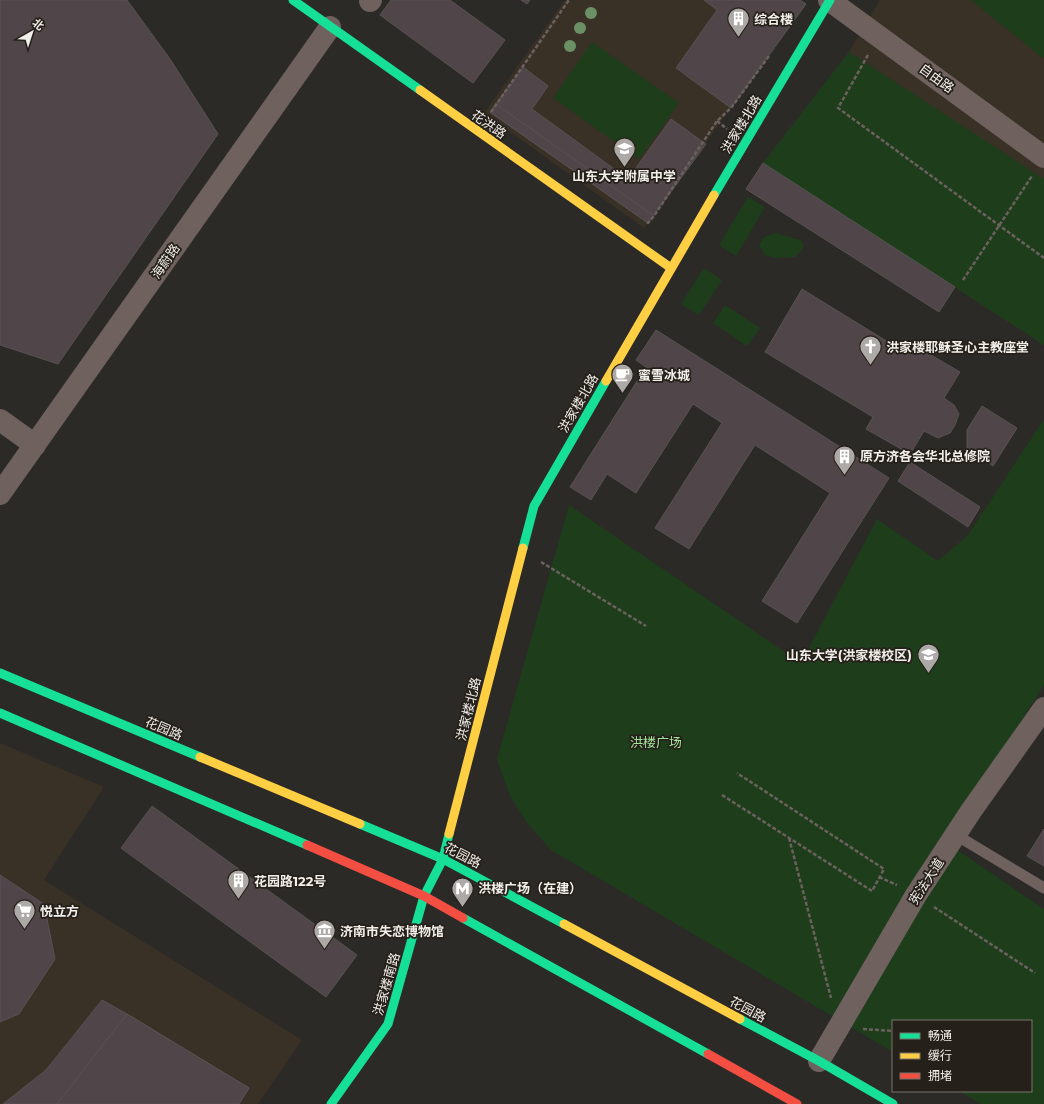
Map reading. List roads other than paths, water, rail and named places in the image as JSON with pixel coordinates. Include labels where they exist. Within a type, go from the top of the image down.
[{"type":"main road","name":"花洪路","points":[[293,0],[671,268]]},
{"type":"main road","name":"洪家楼北路","points":[[443,859],[534,506],[671,268],[830,0]]},
{"type":"main road","name":"花园路","points":[[0,673],[443,859],[818,1061],[893,1104]]},
{"type":"main road","points":[[0,713],[424,896],[797,1104]]},
{"type":"main road","name":"洪家楼南路","points":[[331,1104],[388,1024],[424,896],[443,859]]},
{"type":"street","name":"自由路","points":[[830,0],[879,36],[1040,163]]},
{"type":"street","name":"海蔚路","points":[[0,494],[330,27]]},
{"type":"street","points":[[0,420],[35,445]]},
{"type":"street","name":"宪法大道","points":[[818,1061],[916,895],[1044,708]]},
{"type":"lane","points":[[956,835],[1044,888]]},
{"type":"place","name":"综合楼","points":[[739,38]]},
{"type":"place","name":"山东大学附属中学","points":[[624,168]]},
{"type":"place","name":"洪家楼耶稣圣心主教座堂","points":[[870,366]]},
{"type":"place","name":"蜜雪冰城","points":[[622,394]]},
{"type":"place","name":"原方济各会华北总修院","points":[[845,476]]},
{"type":"place","name":"山东大学(洪家楼校区)","points":[[928,674]]},
{"type":"place","name":"花园路122号","points":[[239,900]]},
{"type":"place","name":"洪楼广场（在建）","points":[[462,908]]},
{"type":"place","name":"悦立方","points":[[25,930]]},
{"type":"place","name":"济南市失恋博物馆","points":[[324,950]]},
{"type":"park label","name":"洪楼广场","points":[[656,742]]}]
